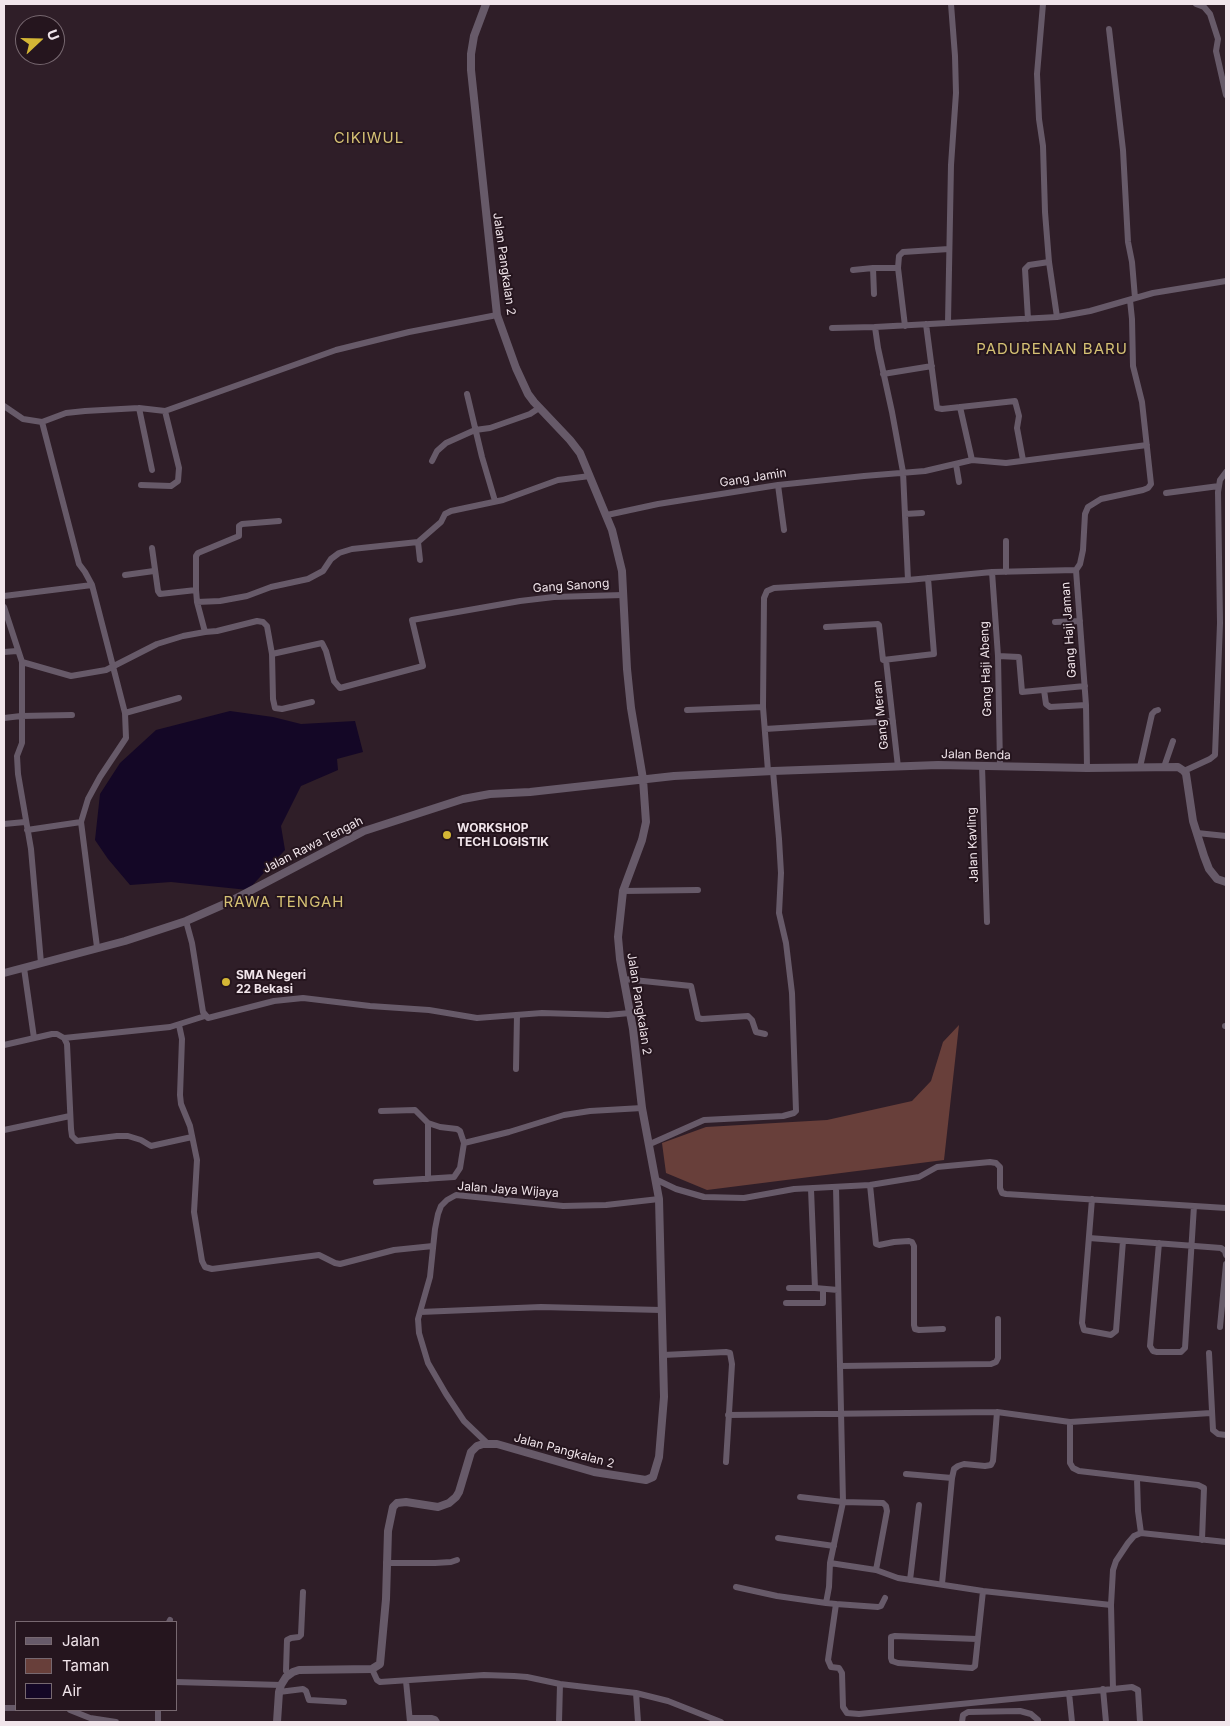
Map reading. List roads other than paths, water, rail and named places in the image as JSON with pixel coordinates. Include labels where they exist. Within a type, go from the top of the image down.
[{"type":"street","name":"Jalan Pangkalan 2","points":[[486,4],[474,36],[471,70],[497,315],[516,368],[528,394],[580,453],[607,514],[618,549],[622,571],[624,638],[631,708],[643,779],[646,822],[642,840],[623,891],[618,937],[638,1062],[642,1108],[659,1199],[664,1397],[659,1457],[654,1477],[646,1480],[609,1475],[511,1448],[488,1444]]},
{"type":"street","points":[[948,322],[950,165],[956,93],[951,4]]},
{"type":"street","points":[[1042,4],[1037,74],[1049,262],[1057,317]]},
{"type":"street","points":[[1196,4],[1204,7],[1210,14],[1218,39],[1216,50],[1226,95]]},
{"type":"street","name":"Gang Haji Jaman","points":[[1087,768],[1085,686],[1076,570],[1080,564],[1083,550],[1085,514],[1088,506],[1101,499],[1148,488],[1151,484],[1139,386],[1133,366],[1132,262],[1128,242],[1123,150],[1109,29]]},
{"type":"street","points":[[905,326],[898,268],[899,256],[903,252],[949,249]]},
{"type":"street","points":[[1028,319],[1024,270],[1029,265],[1049,262]]},
{"type":"street","points":[[873,268],[874,294]]},
{"type":"street","points":[[853,270],[898,268]]},
{"type":"street","points":[[832,328],[905,326],[1057,317],[1090,311],[1133,299],[1226,281]]},
{"type":"street","points":[[4,406],[23,419],[42,422],[66,413],[75,412],[138,408],[165,412],[336,350],[409,332],[497,315]]},
{"type":"street","points":[[926,324],[937,408],[1014,401],[1019,416],[1017,428],[1023,460]]},
{"type":"street","points":[[875,327],[903,472],[908,580]]},
{"type":"street","points":[[883,374],[932,366]]},
{"type":"street","points":[[467,394],[494,501]]},
{"type":"street","points":[[960,407],[972,460],[1000,463],[1147,445]]},
{"type":"street","points":[[138,408],[152,470]]},
{"type":"street","points":[[432,461],[437,451],[446,443],[476,430],[505,424],[530,414],[539,408]]},
{"type":"street","points":[[140,485],[171,486],[178,481],[180,468],[165,412]]},
{"type":"street","points":[[42,422],[79,564],[92,585],[126,713],[126,738],[88,799],[81,822],[98,947]]},
{"type":"street","name":"Gang Jamin","points":[[607,514],[778,485],[926,471],[972,460]]},
{"type":"street","points":[[956,464],[959,482]]},
{"type":"street","points":[[1226,472],[1219,486],[1223,518],[1223,578],[1215,755],[1210,760],[1184,771],[1197,833],[1210,870],[1217,879],[1226,882]]},
{"type":"street","points":[[197,602],[220,601],[247,596],[272,587],[308,579],[323,571],[339,553],[352,549],[418,542],[451,510],[494,501],[558,480],[590,476]]},
{"type":"street","points":[[778,485],[784,530]]},
{"type":"street","points":[[1166,493],[1219,486]]},
{"type":"street","points":[[905,514],[922,513]]},
{"type":"street","points":[[205,632],[197,602],[196,556],[198,553],[239,536],[239,526],[242,524],[279,521]]},
{"type":"street","points":[[1006,541],[1006,572]]},
{"type":"street","points":[[418,542],[420,560]]},
{"type":"street","points":[[152,548],[156,587],[160,594],[196,590]]},
{"type":"street","points":[[650,1144],[704,1120],[784,1116],[794,1113],[796,1110],[792,993],[786,943],[779,913],[781,873],[779,839],[763,707],[764,598],[768,591],[774,588],[908,580],[992,572],[1076,570]]},
{"type":"street","points":[[125,575],[154,571]]},
{"type":"street","name":"Gang Haji Abeng","points":[[992,572],[998,656],[1000,766]]},
{"type":"street","points":[[886,660],[935,653],[928,578]]},
{"type":"street","points":[[4,596],[92,585]]},
{"type":"street","name":"Gang Sanong","points":[[272,654],[322,644],[326,651],[334,681],[340,688],[423,666],[412,620],[520,601],[554,597],[624,594]]},
{"type":"street","points":[[4,607],[22,662],[22,743],[17,756],[17,768],[31,849],[37,898],[41,963]]},
{"type":"street","points":[[22,662],[72,676],[80,676],[113,667],[157,644],[183,636],[217,631],[257,621],[263,622],[267,626],[272,654],[275,708],[282,709],[312,702]]},
{"type":"street","points":[[1055,622],[1080,621]]},
{"type":"street","name":"Gang Meran","points":[[826,627],[879,625],[882,658],[886,660],[898,767]]},
{"type":"street","points":[[4,652],[17,651]]},
{"type":"street","points":[[998,656],[1019,657],[1022,692],[1085,686]]},
{"type":"street","points":[[1044,690],[1046,704],[1050,707],[1086,705]]},
{"type":"street","points":[[126,713],[179,698]]},
{"type":"street","points":[[688,710],[763,707]]},
{"type":"street","points":[[1140,767],[1152,714],[1158,710]]},
{"type":"street","points":[[4,718],[72,715]]},
{"type":"street","points":[[765,729],[893,721]]},
{"type":"street","points":[[1164,767],[1173,741]]},
{"type":"street","name":"Jalan Benda","points":[[643,779],[770,771],[938,765],[1087,768],[1178,767],[1184,771]]},
{"type":"street","name":"Jalan Kavling","points":[[982,766],[988,922]]},
{"type":"street","name":"Jalan Rawa Tengah","points":[[4,973],[125,941],[186,921],[222,906],[364,831],[463,799],[490,794],[530,792],[643,779]]},
{"type":"street","points":[[4,824],[25,822]]},
{"type":"street","points":[[27,830],[81,822]]},
{"type":"street","points":[[1197,833],[1226,836]]},
{"type":"street","points":[[623,891],[698,890]]},
{"type":"street","points":[[186,921],[192,943],[205,1016]]},
{"type":"street","points":[[24,968],[34,1038]]},
{"type":"street","points":[[624,979],[691,986],[698,1018],[748,1016],[752,1020],[756,1032],[765,1034]]},
{"type":"street","points":[[64,1038],[179,1025],[205,1016],[212,1018],[274,1001],[303,998],[370,1006],[429,1010],[478,1018],[542,1013],[608,1015],[630,1013]]},
{"type":"street","points":[[516,1069],[517,1015]]},
{"type":"street","points":[[179,1025],[182,1040],[180,1095],[197,1160],[194,1212],[202,1261],[205,1267],[212,1269],[320,1254],[340,1264],[394,1250],[433,1246]]},
{"type":"street","points":[[4,1045],[57,1034],[64,1038],[67,1044],[72,1136],[77,1141],[128,1136],[150,1146],[192,1137]]},
{"type":"street","points":[[464,1143],[509,1132],[564,1115],[590,1111],[642,1108]]},
{"type":"street","points":[[376,1182],[454,1177],[458,1174],[460,1168],[464,1143],[460,1131],[428,1123],[415,1110],[381,1111]]},
{"type":"street","points":[[4,1130],[70,1116]]},
{"type":"street","points":[[428,1123],[428,1179]]},
{"type":"street","points":[[655,1179],[695,1195],[723,1198],[752,1197],[783,1191],[870,1186],[919,1177],[937,1167],[990,1162],[996,1163],[1000,1167],[1000,1188],[1006,1194],[1226,1208]]},
{"type":"street","points":[[870,1186],[876,1244],[909,1241],[914,1246],[914,1320],[916,1329],[943,1329]]},
{"type":"street","points":[[826,1603],[830,1563],[843,1502],[836,1188]]},
{"type":"street","points":[[811,1189],[815,1288]]},
{"type":"street","name":"Jalan Jaya Wijaya","points":[[488,1444],[464,1421],[446,1394],[432,1371],[419,1333],[418,1319],[430,1277],[438,1214],[447,1200],[456,1195],[563,1206],[606,1205],[659,1199]]},
{"type":"street","points":[[1092,1199],[1082,1326],[1084,1330],[1111,1335],[1116,1331],[1122,1241]]},
{"type":"street","points":[[1159,1243],[1150,1346],[1157,1352],[1181,1352],[1185,1348],[1194,1206]]},
{"type":"street","points":[[1089,1238],[1220,1248],[1225,1250],[1226,1254]]},
{"type":"street","points":[[1220,1327],[1226,1264]]},
{"type":"street","points":[[789,1288],[838,1290]]},
{"type":"street","points":[[786,1303],[823,1303],[824,1290]]},
{"type":"street","points":[[420,1312],[541,1307],[661,1310]]},
{"type":"street","points":[[840,1366],[992,1364],[998,1358],[998,1319]]},
{"type":"street","points":[[662,1355],[730,1353],[732,1364],[726,1462]]},
{"type":"street","points":[[1209,1353],[1213,1430],[1218,1434],[1226,1435]]},
{"type":"street","points":[[728,1415],[997,1412],[1070,1422],[1211,1413]]},
{"type":"street","points":[[942,1584],[954,1469],[964,1464],[985,1466],[991,1464],[993,1461],[997,1412]]},
{"type":"street","points":[[1070,1422],[1070,1463],[1073,1468],[1079,1471],[1185,1483],[1204,1488],[1202,1540]]},
{"type":"street","points":[[277,1722],[280,1688],[289,1674],[299,1670],[372,1669],[380,1664],[386,1599],[388,1524],[393,1507],[397,1503],[406,1502],[438,1507],[449,1503],[459,1492],[471,1452],[477,1446],[488,1444]]},
{"type":"street","points":[[906,1474],[952,1478]]},
{"type":"street","points":[[1137,1479],[1141,1532]]},
{"type":"street","points":[[800,1497],[843,1502],[883,1503],[887,1511],[876,1570]]},
{"type":"street","points":[[910,1580],[919,1505]]},
{"type":"street","points":[[1113,1689],[1111,1605],[1113,1570],[1116,1561],[1128,1543],[1141,1532],[1226,1542]]},
{"type":"street","points":[[778,1538],[834,1546]]},
{"type":"street","points":[[386,1563],[451,1562],[457,1560]]},
{"type":"street","points":[[830,1563],[876,1570],[898,1578],[983,1591],[1111,1605]]},
{"type":"street","points":[[736,1588],[826,1603],[878,1607],[882,1606],[885,1598]]},
{"type":"street","points":[[977,1639],[895,1636],[891,1637],[890,1658],[892,1661],[898,1662],[972,1668],[976,1664],[983,1591]]},
{"type":"street","points":[[289,1674],[286,1671],[287,1640],[301,1635],[303,1592]]},
{"type":"street","points":[[836,1604],[828,1660],[832,1667],[839,1668],[841,1671],[843,1707],[847,1713],[859,1714],[1103,1689],[1132,1688],[1138,1690],[1140,1722]]},
{"type":"street","points":[[372,1669],[377,1680],[380,1682],[484,1675],[527,1677],[560,1684],[636,1693],[668,1701],[721,1722]]},
{"type":"street","points":[[406,1681],[410,1720],[432,1718],[437,1722]]},
{"type":"street","points":[[178,1682],[303,1689],[306,1691],[309,1700],[344,1702]]},
{"type":"street","points":[[559,1722],[560,1684]]},
{"type":"street","points":[[1103,1689],[1106,1722]]},
{"type":"street","points":[[636,1693],[638,1722]]},
{"type":"street","points":[[1069,1693],[1072,1722]]},
{"type":"street","points":[[72,1711],[90,1718],[116,1722]]},
{"type":"street","points":[[962,1722],[963,1715],[968,1712],[1020,1711],[1031,1714],[1038,1722]]},
{"type":"water","points":[[230,711],[273,717],[301,724],[355,721],[363,752],[337,759],[338,770],[301,786],[281,826],[285,850],[248,890],[171,882],[130,885],[95,840],[100,794],[120,763],[156,730]]},
{"type":"place","name":"WORKSHOP TECH LOGISTIK","points":[[447,835]]},
{"type":"place","name":"SMA Negeri 22 Bekasi","points":[[226,982]]},
{"type":"district","name":"CIKIWUL","points":[[369,138]]},
{"type":"district","name":"PADURENAN BARU","points":[[1052,349]]},
{"type":"district","name":"RAWA TENGAH","points":[[284,902]]}]
